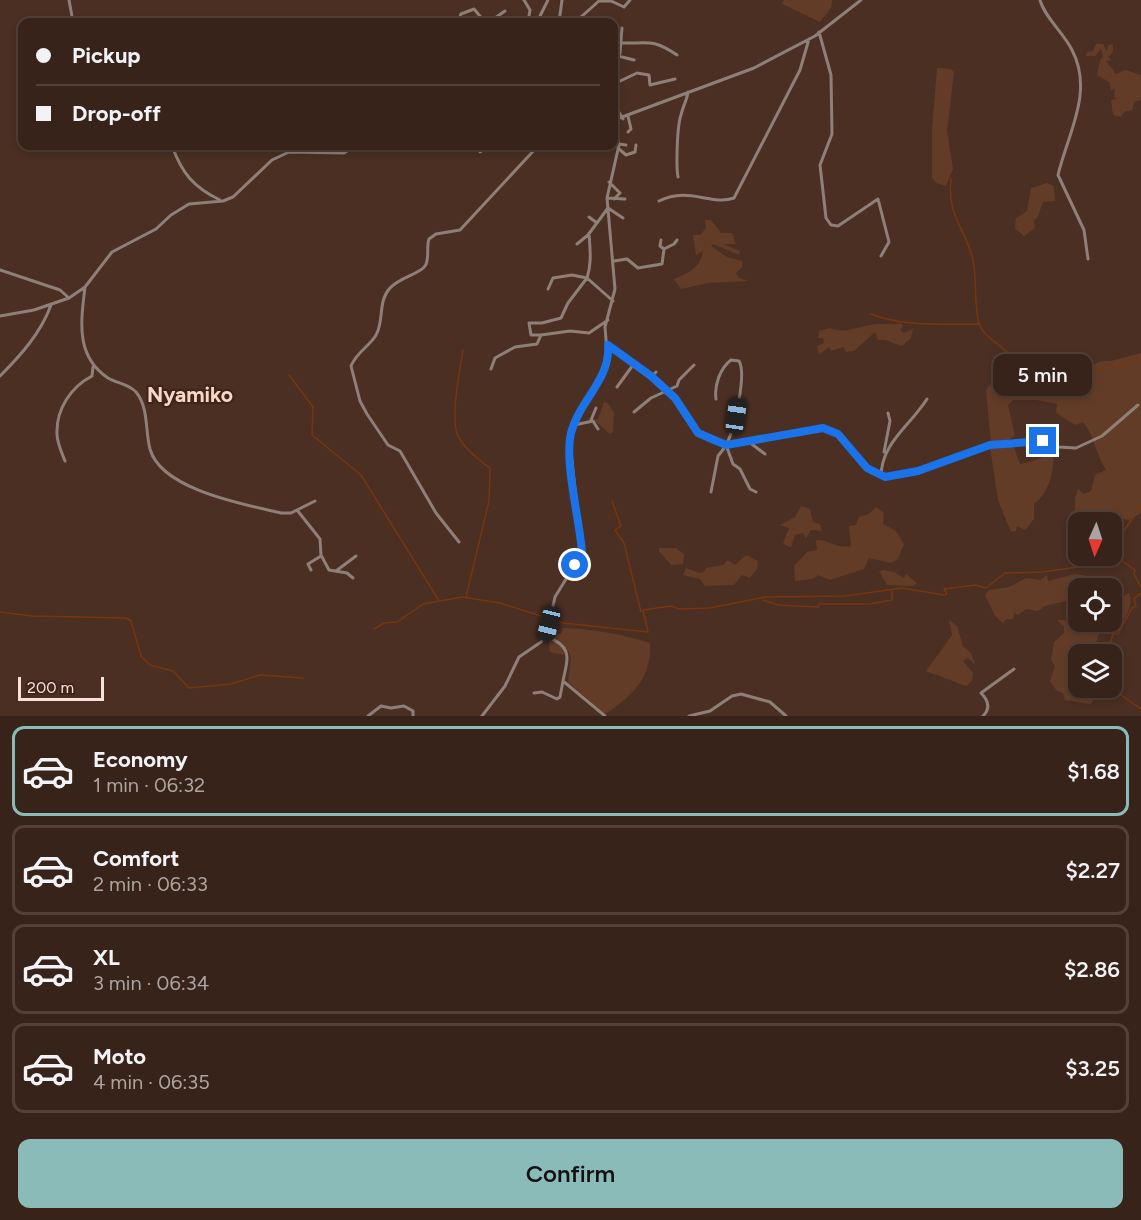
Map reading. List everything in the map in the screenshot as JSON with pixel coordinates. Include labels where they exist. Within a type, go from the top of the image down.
[{"type":"street","points":[[69,0],[72,18]]},
{"type":"street","points":[[524,0],[530,10],[529,18]]},
{"type":"street","points":[[540,18],[548,0]]},
{"type":"street","points":[[560,18],[562,0]]},
{"type":"street","points":[[578,18],[599,1],[610,1],[624,7],[630,0]]},
{"type":"street","points":[[618,121],[754,68],[809,39],[861,0]]},
{"type":"street","points":[[1040,0],[1071,47],[1080,74],[1082,86],[1079,102],[1058,174],[1084,230],[1088,259]]},
{"type":"street","points":[[459,18],[461,14],[474,9],[483,18]]},
{"type":"street","points":[[494,18],[505,11]]},
{"type":"street","points":[[622,28],[618,56],[634,60]]},
{"type":"street","points":[[819,32],[830,65],[832,81],[832,134],[820,165],[826,218],[831,225],[838,226],[878,199],[889,242],[881,256]]},
{"type":"street","points":[[659,201],[685,194],[726,200],[734,198],[800,70],[809,39]]},
{"type":"street","points":[[620,43],[654,42],[663,44],[677,55]]},
{"type":"street","points":[[618,82],[637,73],[648,75],[650,85],[675,79]]},
{"type":"street","points":[[678,177],[676,164],[679,152],[680,118],[688,92]]},
{"type":"street","points":[[618,112],[621,120]]},
{"type":"street","points":[[628,116],[631,129],[628,132]]},
{"type":"street","points":[[618,146],[626,145]]},
{"type":"street","points":[[618,146],[626,155],[635,152],[636,145]]},
{"type":"street","points":[[174,150],[182,171],[189,180],[202,191],[223,201]]},
{"type":"street","points":[[0,316],[51,305],[69,298],[85,286],[112,252],[156,230],[171,215],[189,204],[223,201],[244,188],[272,160],[289,152],[344,153],[349,150]]},
{"type":"street","points":[[459,542],[436,513],[400,451],[388,445],[367,414],[351,366],[357,353],[377,333],[381,306],[387,291],[400,278],[420,270],[426,264],[429,239],[436,234],[460,230],[534,150]]},
{"type":"street","points":[[482,716],[506,686],[519,657],[546,636],[553,605],[565,579],[582,553],[570,443],[574,425],[608,365],[605,327],[613,301],[614,261],[607,198],[617,150]]},
{"type":"street","points":[[609,182],[620,193],[614,199]]},
{"type":"street","points":[[607,198],[625,199]]},
{"type":"street","points":[[608,208],[623,218]]},
{"type":"street","points":[[577,244],[589,233],[608,208]]},
{"type":"street","points":[[589,217],[597,223]]},
{"type":"street","points":[[589,233],[589,255],[592,264],[587,278],[568,303],[561,318],[542,323],[529,323],[531,336],[570,331],[589,333],[609,319]]},
{"type":"street","points":[[661,240],[660,246],[664,249]]},
{"type":"street","points":[[664,249],[677,240]]},
{"type":"street","points":[[614,261],[627,259],[638,268],[655,266],[662,264],[664,249]]},
{"type":"street","points":[[0,270],[60,290],[69,298]]},
{"type":"street","points":[[548,289],[553,278],[572,275],[587,278],[613,301]]},
{"type":"street","points":[[85,286],[81,332],[84,350],[93,366],[113,381],[136,393],[142,403],[152,455],[168,473],[224,501],[285,514],[315,501]]},
{"type":"street","points":[[0,376],[16,363],[32,341],[51,305]]},
{"type":"street","points":[[491,369],[495,358],[515,347],[537,344],[541,335]]},
{"type":"street","points":[[608,345],[651,377],[678,401],[698,433],[726,445],[823,428],[838,434],[867,468],[881,477],[895,477],[918,471],[998,444],[1037,441],[1058,447],[1076,448],[1102,436],[1138,405]]},
{"type":"street","points":[[711,492],[718,456],[726,445],[736,416],[742,378],[739,361],[731,360],[723,368],[715,392],[716,399]]},
{"type":"street","points":[[617,387],[633,365]]},
{"type":"street","points":[[634,412],[665,391],[677,386],[681,382],[679,380],[694,365]]},
{"type":"street","points":[[65,461],[57,435],[60,414],[69,393],[80,382],[92,376],[93,366]]},
{"type":"street","points":[[651,377],[656,372]]},
{"type":"street","points":[[884,454],[927,399]]},
{"type":"street","points":[[590,421],[596,408]]},
{"type":"street","points":[[881,477],[890,421],[888,413]]},
{"type":"street","points":[[574,425],[593,421],[598,429]]},
{"type":"street","points":[[747,441],[765,454]]},
{"type":"street","points":[[726,445],[733,464],[740,470],[750,489],[756,492]]},
{"type":"street","points":[[297,510],[320,539],[321,555],[329,570],[347,573],[353,578]]},
{"type":"street","points":[[311,570],[308,564],[321,555]]},
{"type":"street","points":[[335,572],[356,556]]},
{"type":"street","points":[[534,693],[542,692],[557,699],[569,663],[567,654],[558,641],[546,636]]},
{"type":"street","points":[[983,716],[988,709],[988,700],[981,693],[1014,669]]},
{"type":"street","points":[[563,681],[605,716]]},
{"type":"street","points":[[689,716],[710,711],[735,694],[746,694],[770,702],[786,716]]},
{"type":"street","points":[[368,716],[381,706],[391,708],[404,706],[413,711],[413,716]]},
{"type":"shaded area","points":[[784,0],[832,1],[831,8],[820,22],[782,4]]},
{"type":"shaded area","points":[[1096,44],[1103,44],[1107,52],[1108,45],[1113,44],[1113,52],[1108,57],[1112,60],[1106,61],[1116,74],[1126,70],[1141,75],[1141,100],[1134,102],[1132,110],[1124,112],[1121,117],[1113,115],[1111,100],[1117,99],[1114,97],[1115,89],[1111,90],[1109,82],[1097,75],[1100,60],[1103,57],[1101,49],[1095,56],[1086,56],[1087,52],[1093,51]]},
{"type":"shaded area","points":[[937,68],[951,69],[954,72],[947,131],[953,169],[946,186],[936,183],[932,178],[932,129]]},
{"type":"shaded area","points":[[1047,183],[1054,186],[1055,201],[1043,202],[1034,220],[1035,228],[1024,236],[1015,228],[1016,218],[1027,211],[1031,188]]},
{"type":"shaded area","points":[[705,220],[711,220],[721,233],[732,233],[736,244],[723,244],[740,251],[739,255],[713,244],[711,246],[727,257],[742,261],[742,267],[736,273],[739,278],[749,281],[708,283],[681,289],[674,279],[689,272],[700,262],[703,251],[696,255],[693,235],[700,235],[706,228]]},
{"type":"shaded area","points":[[901,323],[903,326],[900,330],[904,333],[913,329],[911,338],[902,346],[878,340],[875,332],[854,351],[846,352],[843,347],[831,351],[829,347],[819,355],[817,346],[824,343],[823,338],[818,338],[819,331],[830,328],[848,330],[871,325]]},
{"type":"shaded area","points":[[1141,353],[1141,513],[1129,520],[1122,519],[1122,512],[1071,512],[1075,510],[1078,489],[1084,494],[1091,491],[1095,475],[1106,470],[1087,427],[1083,422],[1075,425],[1056,413],[1057,404],[1037,400],[1013,400],[1008,405],[1015,436],[1008,440],[991,443],[986,390],[995,378],[1003,373],[1048,371],[1075,375],[1101,361],[1111,361]]},
{"type":"shaded area","points":[[604,402],[608,403],[614,413],[613,432],[610,434],[594,420],[598,419]]},
{"type":"shaded area","points":[[1013,445],[1020,464],[1034,461],[1053,452],[1050,481],[1044,494],[1034,504],[1034,519],[1025,530],[1017,526],[1016,531],[1011,532],[998,500],[990,447]]},
{"type":"shaded area","points":[[801,506],[810,509],[813,522],[820,524],[822,531],[811,530],[806,538],[803,533],[795,535],[791,548],[783,543],[789,528],[780,525],[795,517]]},
{"type":"shaded area","points":[[876,507],[884,513],[883,524],[896,531],[904,544],[898,559],[891,563],[869,558],[864,569],[830,580],[818,575],[813,579],[795,581],[794,566],[807,552],[817,550],[816,540],[845,547],[851,546],[849,526],[856,525],[859,517],[869,514]]},
{"type":"shaded area","points":[[659,548],[676,548],[684,554],[683,564],[671,565]]},
{"type":"shaded area","points":[[746,555],[758,561],[757,569],[750,578],[742,575],[734,585],[705,586],[700,579],[683,575],[686,568],[700,573],[706,568],[723,565],[728,560],[735,565]]},
{"type":"shaded area","points":[[879,571],[894,572],[904,578],[906,574],[917,583],[913,586],[887,585]]},
{"type":"shaded area","points":[[1075,574],[1089,578],[1068,578],[1068,600],[1045,606],[1038,611],[1026,609],[1018,615],[1014,613],[1013,619],[1006,619],[1003,623],[995,616],[985,595],[989,590],[1009,587],[1026,578],[1040,580],[1047,575],[1048,581]]},
{"type":"shaded area","points":[[1129,593],[1131,602],[1122,622],[1122,597]]},
{"type":"shaded area","points":[[949,620],[957,626],[963,646],[971,653],[975,664],[967,658],[963,661],[973,673],[972,681],[966,686],[926,671],[952,635]]},
{"type":"shaded area","points":[[1057,620],[1068,621],[1068,632],[1099,632],[1096,643],[1068,644],[1068,698],[1094,698],[1090,704],[1065,700],[1063,693],[1056,690],[1050,681],[1055,666],[1051,660],[1054,642],[1064,633],[1064,627]]},
{"type":"shaded area","points":[[553,623],[558,634],[561,634],[563,628],[585,630],[650,643],[648,666],[632,693],[605,714],[568,682],[571,658],[568,650],[564,655],[550,652],[549,637]]},
{"type":"waterway","points":[[951,178],[951,202],[974,264],[979,323],[988,336],[1015,358],[1031,366],[1048,370],[1085,371],[1141,361]]},
{"type":"waterway","points":[[871,314],[910,323],[979,324]]},
{"type":"waterway","points":[[463,350],[456,395],[456,430],[465,447],[490,468],[489,501],[466,597]]},
{"type":"waterway","points":[[289,375],[313,407],[312,435],[361,475],[438,599]]},
{"type":"waterway","points":[[612,501],[621,526],[615,530],[624,543],[641,612]]},
{"type":"waterway","points":[[1122,534],[1141,506]]},
{"type":"waterway","points":[[374,629],[384,623],[397,622],[423,604],[462,597],[500,603],[563,623],[648,632],[643,610],[671,606],[679,609],[710,608],[765,597],[845,596],[902,588],[944,595],[947,594],[944,589],[976,585],[986,588],[1005,573],[1042,572],[1122,561],[1135,570],[1134,574],[1141,587]]},
{"type":"waterway","points":[[763,600],[778,605],[818,607],[819,604],[869,604],[892,600],[892,591]]},
{"type":"waterway","points":[[1110,644],[1113,634],[1118,634],[1132,608],[1136,606],[1134,599],[1141,593]]},
{"type":"waterway","points":[[0,612],[32,616],[126,618],[131,621],[141,656],[150,665],[173,671],[189,688],[231,684],[260,675],[303,678]]},
{"type":"waterway","points":[[1122,696],[1141,709]]},
{"type":"district","name":"Nyamiko","points":[[190,394]]},
{"type":"route","points":[[575,565],[582,553],[571,461],[571,434],[585,401],[608,365],[608,345],[651,376],[675,398],[698,433],[708,440],[726,445],[788,435],[815,427],[823,428],[838,434],[872,472],[879,476],[895,477],[978,451],[990,445],[1043,441]]}]
